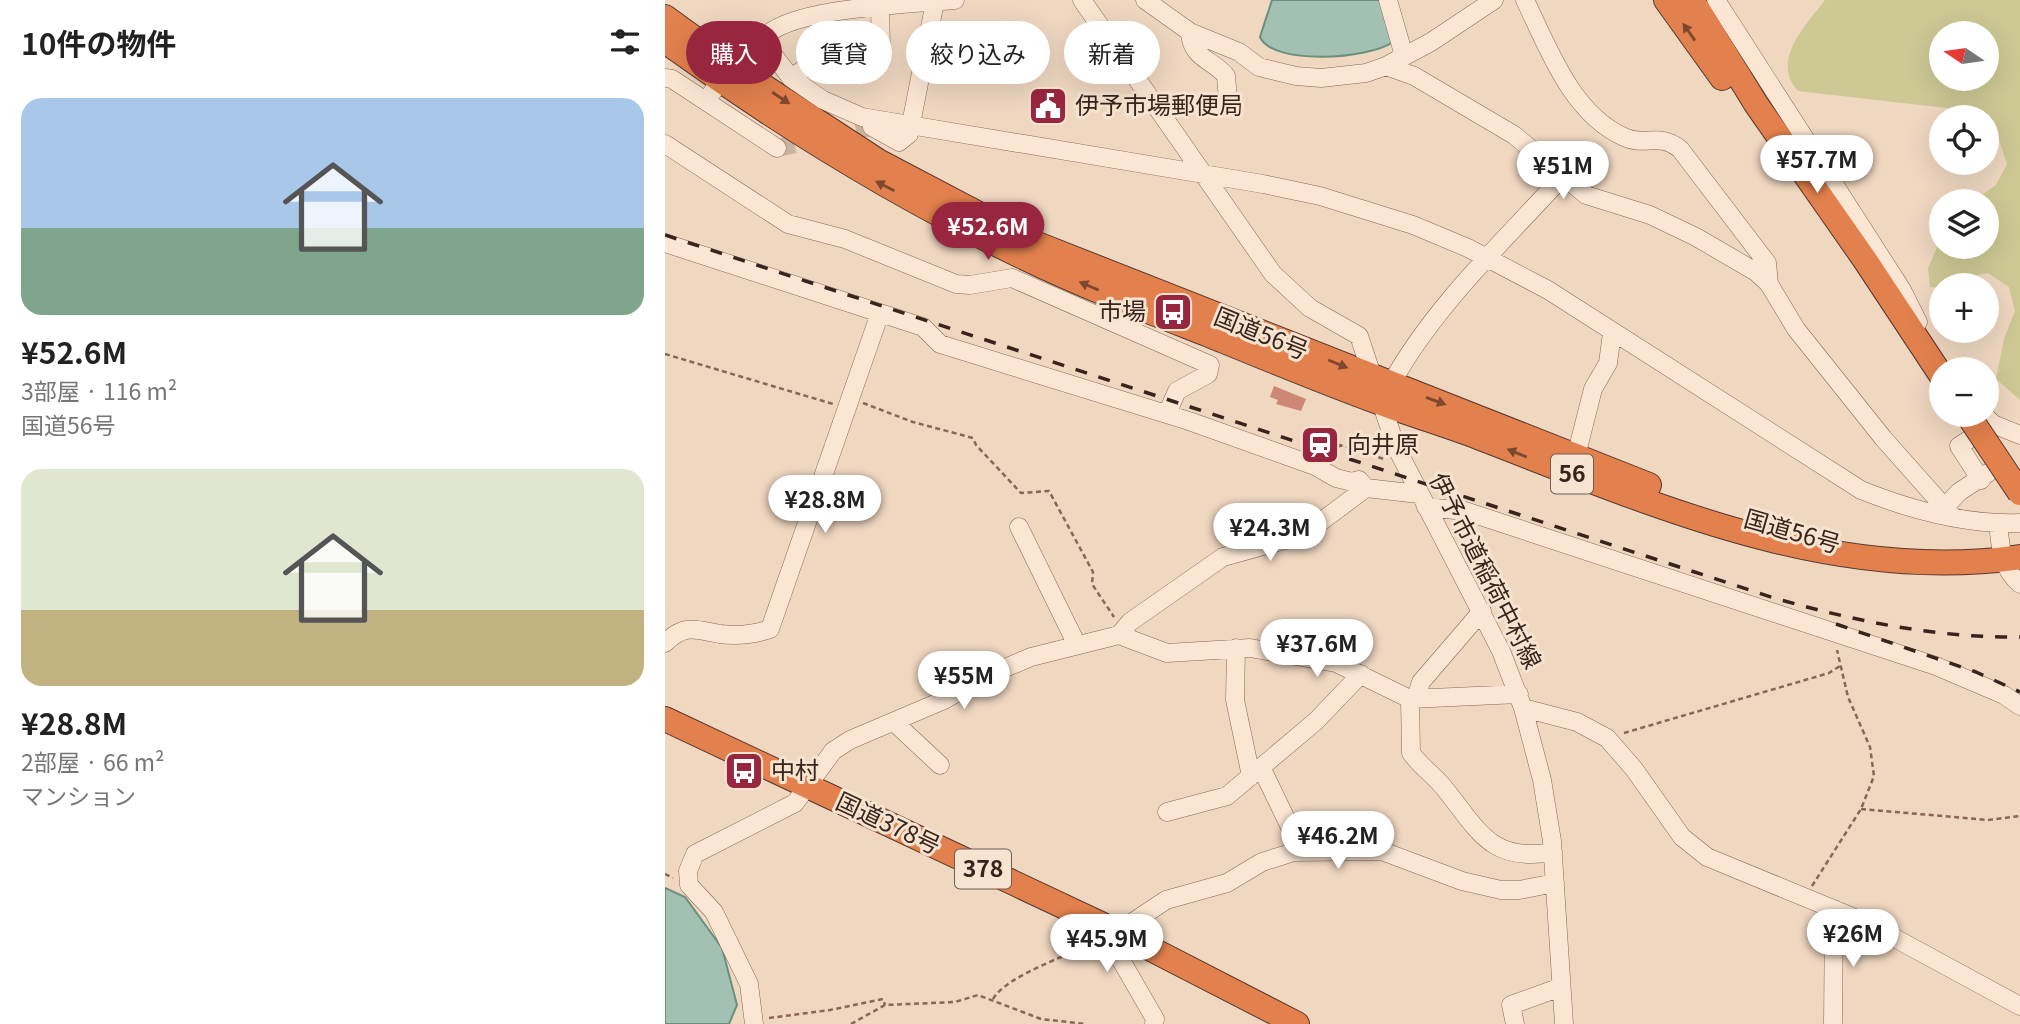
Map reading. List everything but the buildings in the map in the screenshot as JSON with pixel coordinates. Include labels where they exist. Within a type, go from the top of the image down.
[{"type":"highway","points":[[1667,0],[1747,113],[1865,260]]},
{"type":"highway","points":[[1692,0],[1756,104],[1929,357]]},
{"type":"highway","name":"国道56号","points":[[665,17],[686,43]]},
{"type":"highway","name":"国道56号","points":[[665,41],[686,57]]},
{"type":"highway","name":"国道56号","points":[[721,84],[878,161],[1032,242],[1667,509],[1729,528],[1823,551],[1900,561],[2011,559]]},
{"type":"highway","name":"国道56号","points":[[1381,388],[1576,456],[1672,494],[1769,526],[1900,561]]},
{"type":"highway","points":[[1976,427],[2020,493]]},
{"type":"highway","name":"国道378号","points":[[665,719],[1118,932],[1297,1024]]},
{"type":"street","name":"伊予市道稲荷中村線","points":[[1085,0],[1201,174],[1273,274],[1301,302],[1359,335],[1423,501],[1482,611],[1521,701],[1542,780],[1553,852],[1564,1024]]},
{"type":"street","points":[[1388,0],[1404,56]]},
{"type":"street","points":[[1150,1],[1190,32],[1238,52],[1265,69],[1296,76],[1347,76],[1386,66],[1479,5],[1494,0]]},
{"type":"street","points":[[1525,0],[1556,64],[1578,99],[1623,137],[1644,141],[1662,139],[1680,149],[1767,263],[1769,284]]},
{"type":"street","points":[[1716,0],[1943,357]]},
{"type":"street","points":[[782,25],[798,18],[883,4],[942,1],[913,126],[905,140],[899,142],[872,127]]},
{"type":"street","points":[[791,78],[815,60],[855,50],[881,48],[883,4]]},
{"type":"street","points":[[1190,32],[1191,40],[1201,57],[1226,76],[1228,100]]},
{"type":"street","points":[[782,66],[791,78],[838,108],[862,117],[1285,188],[1378,212],[1486,257],[1548,290],[1861,490],[1898,504],[1998,524],[2020,523]]},
{"type":"street","points":[[1386,66],[1414,76],[1514,135],[1586,195],[1650,215],[1696,237],[1736,260],[1769,284],[1796,329],[1882,438],[1949,513]]},
{"type":"street","points":[[665,78],[686,80]]},
{"type":"street","points":[[720,84],[777,148]]},
{"type":"street","points":[[665,144],[788,224],[845,239],[956,284],[970,285],[1012,278],[1210,365],[1208,374],[1177,391],[1167,414]]},
{"type":"street","points":[[1381,388],[1486,257],[1563,176]]},
{"type":"street","points":[[665,243],[923,327],[940,344],[1167,414],[1315,466],[1336,478],[1352,482],[1359,480],[1366,488],[1465,510],[1936,666],[2020,706]]},
{"type":"street","points":[[665,643],[675,633],[690,627],[721,634],[758,633],[770,629],[854,404],[880,313]]},
{"type":"street","points":[[1576,456],[1593,389],[1608,363],[1612,332]]},
{"type":"street","points":[[1999,424],[2020,435]]},
{"type":"street","points":[[1949,513],[1959,492],[1985,477],[1959,446],[1979,427]]},
{"type":"street","points":[[754,1021],[749,984],[714,912],[689,885],[688,871],[695,854],[795,803],[834,751],[850,740],[944,700],[996,672],[1076,643],[1121,632],[1223,557],[1303,535],[1366,488]]},
{"type":"street","points":[[1998,524],[2011,559],[2008,573],[2020,584]]},
{"type":"street","points":[[1019,527],[1076,643]]},
{"type":"street","points":[[1482,611],[1421,682],[1413,699],[1411,753],[1444,787],[1486,840],[1522,856],[1553,852]]},
{"type":"street","points":[[1121,632],[1167,653],[1236,648],[1325,661],[1361,674],[1413,699],[1521,701],[1577,722],[1607,738],[1693,848],[1730,867],[1888,933],[2020,1006]]},
{"type":"street","points":[[1236,648],[1235,700],[1256,772],[1303,852]]},
{"type":"street","points":[[1167,812],[1227,796],[1316,721],[1361,674]]},
{"type":"street","points":[[894,722],[940,765]]},
{"type":"street","points":[[1154,1024],[1155,1019],[1114,948],[1118,932],[1166,900],[1227,883],[1282,854],[1382,852],[1462,881],[1501,890],[1519,890],[1555,883]]},
{"type":"street","points":[[1833,1024],[1834,909]]},
{"type":"street","points":[[1515,1024],[1511,1005],[1562,986]]},
{"type":"path","points":[[665,354],[972,438],[1021,493],[1049,491],[1093,572],[1092,584],[1121,632]]},
{"type":"path","points":[[1339,447],[1340,445],[1386,460]]},
{"type":"path","points":[[1801,895],[1823,873],[1861,809],[1874,776],[1873,757],[1851,706],[1840,666],[1836,633]]},
{"type":"path","points":[[1607,738],[1829,673],[1840,666]]},
{"type":"path","points":[[1861,809],[1988,820],[2020,816]]},
{"type":"path","points":[[993,999],[997,990],[1011,982],[1118,932]]},
{"type":"path","points":[[851,1024],[885,1005],[955,1002],[978,995],[1041,1019],[1086,1024]]},
{"type":"path","points":[[754,1021],[830,1010],[865,1000],[883,999],[885,1005]]},
{"type":"shaded area","points":[[1272,0],[1383,0],[1393,42],[1381,48],[1344,56],[1301,56],[1283,52],[1268,46],[1260,37]]},
{"type":"shaded area","points":[[1825,0],[2020,0],[2020,400],[1999,382],[2004,339],[2015,311],[2009,287],[1999,280],[1999,273],[1929,273],[1929,278],[1928,268],[1932,259],[1999,259],[1999,189],[1990,189],[1996,185],[2007,164],[1999,140],[1999,105],[1929,106],[1798,91],[1790,80],[1788,68],[1789,56],[1801,32]]},
{"type":"shaded area","points":[[665,888],[685,897],[722,948],[737,1005],[729,1024],[665,1024]]},
{"type":"tunnel","points":[[777,148],[872,127]]},
{"type":"railway","points":[[665,235],[1774,598],[1835,614],[1926,631],[2020,637]]},
{"type":"railway","points":[[1836,624],[1976,672],[2020,692]]},
{"type":"place","name":"伊予市場郵便局","points":[[1048,106]]},
{"type":"place","name":"市場","points":[[1173,312]]},
{"type":"place","name":"向井原","points":[[1320,445]]},
{"type":"place","name":"中村","points":[[744,771]]}]
